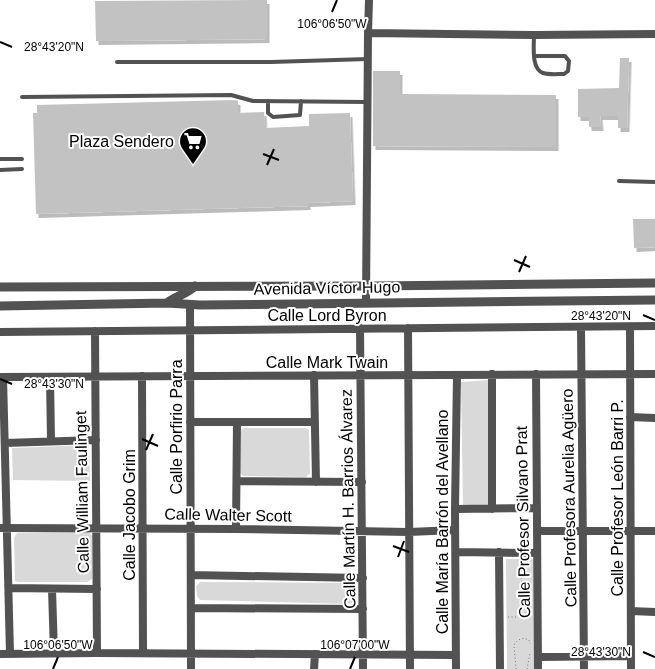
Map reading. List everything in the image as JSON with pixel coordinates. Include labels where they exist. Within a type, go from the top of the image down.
[{"type":"street","points":[[366,302],[369,0]]},
{"type":"street","points":[[368,33],[655,34]]},
{"type":"street","name":"Avenida Víctor Hugo","points":[[0,287],[655,283]]},
{"type":"street","points":[[167,303],[185,294],[195,286]]},
{"type":"street","points":[[0,293],[14,292],[23,287]]},
{"type":"street","name":"Avenida Víctor Hugo","points":[[0,306],[655,300]]},
{"type":"street","name":"Calle Porfirio Parra","points":[[190,304],[191,669]]},
{"type":"street","name":"Calle Lord Byron","points":[[0,332],[655,326]]},
{"type":"street","name":"Calle Profesora Aurelia Agüero","points":[[581,327],[584,669]]},
{"type":"street","name":"Calle Profesor León Barri P.","points":[[630,327],[631,669]]},
{"type":"street","name":"Calle Martín H. Barrios Álvarez","points":[[360,328],[363,669]]},
{"type":"street","points":[[408,328],[410,669]]},
{"type":"street","name":"Calle William Faulinget","points":[[95,331],[97,653]]},
{"type":"street","points":[[492,374],[492,509]]},
{"type":"street","name":"Calle Profesor Silvano Prat","points":[[536,374],[538,669]]},
{"type":"street","name":"Calle Mark Twain","points":[[2,377],[655,374]]},
{"type":"street","points":[[314,375],[316,482]]},
{"type":"street","name":"Calle María Barrón del Avellano","points":[[456,669],[455,509],[457,375]]},
{"type":"street","name":"Calle Jacobo Grim","points":[[142,376],[143,653]]},
{"type":"street","points":[[2,377],[5,443],[4,528],[9,588],[10,654]]},
{"type":"street","points":[[50,377],[51,441]]},
{"type":"street","points":[[630,418],[655,418]]},
{"type":"street","points":[[190,422],[314,422]]},
{"type":"street","points":[[236,529],[237,422]]},
{"type":"street","points":[[5,443],[96,440]]},
{"type":"street","points":[[237,481],[362,482]]},
{"type":"street","points":[[455,509],[537,508]]},
{"type":"street","name":"Calle Walter Scott","points":[[4,528],[409,532],[455,530]]},
{"type":"street","points":[[537,531],[655,531]]},
{"type":"street","points":[[456,552],[537,553]]},
{"type":"street","points":[[499,552],[500,669]]},
{"type":"street","points":[[191,575],[363,578]]},
{"type":"street","points":[[9,588],[97,589]]},
{"type":"street","points":[[52,589],[54,653]]},
{"type":"street","points":[[191,608],[363,610]]},
{"type":"street","points":[[631,611],[655,612]]},
{"type":"street","points":[[0,654],[456,655]]},
{"type":"street","points":[[314,669],[315,654]]},
{"type":"street","points":[[538,657],[631,656]]},
{"type":"lane","points":[[534,35],[535,56],[536,67],[544,74],[564,74],[569,67],[569,61],[566,56],[535,56]]},
{"type":"lane","points":[[117,62],[271,62],[368,59]]},
{"type":"lane","points":[[22,97],[231,95],[247,100],[368,102]]},
{"type":"lane","points":[[268,101],[268,113],[273,117],[300,116],[301,101]]},
{"type":"lane","points":[[0,159],[22,159]]},
{"type":"lane","points":[[0,170],[22,169]]},
{"type":"lane","points":[[619,181],[655,182]]},
{"type":"path","points":[[521,558],[522,601]]},
{"type":"path","points":[[507,617],[517,617]]},
{"type":"path","points":[[516,669],[514,645],[524,638],[529,640],[530,644]]},
{"type":"path","points":[[527,669],[530,653]]},
{"type":"shaded area","points":[[489,380],[490,506],[463,506],[461,382]]},
{"type":"shaded area","points":[[244,428],[306,428],[309,430],[310,473],[306,477],[243,476],[240,473],[241,430]]},
{"type":"shaded area","points":[[89,445],[90,481],[13,480],[12,448]]},
{"type":"shaded area","points":[[89,532],[92,536],[92,579],[87,582],[15,581],[14,538],[17,533]]},
{"type":"shaded area","points":[[506,559],[535,559],[535,669],[507,669]]},
{"type":"shaded area","points":[[200,582],[351,583],[355,586],[356,600],[350,604],[200,600],[197,596],[196,586]]},
{"type":"building","points":[[267,0],[267,39],[96,41],[95,1]]},
{"type":"building","points":[[620,58],[629,58],[627,128],[618,128],[618,116],[600,116],[601,127],[589,127],[589,117],[578,117],[578,89],[619,88]]},
{"type":"building","points":[[373,71],[400,71],[400,94],[556,95],[556,147],[373,146]]},
{"type":"building","name":"Plaza Sendero","points":[[238,101],[238,113],[264,112],[265,128],[309,126],[309,114],[350,113],[353,201],[308,203],[308,206],[36,214],[33,113],[37,113],[37,105]]},
{"type":"building","points":[[633,219],[655,219],[655,247],[634,248]]},
{"type":"place","name":"Plaza Sendero","points":[[193,165]]}]
